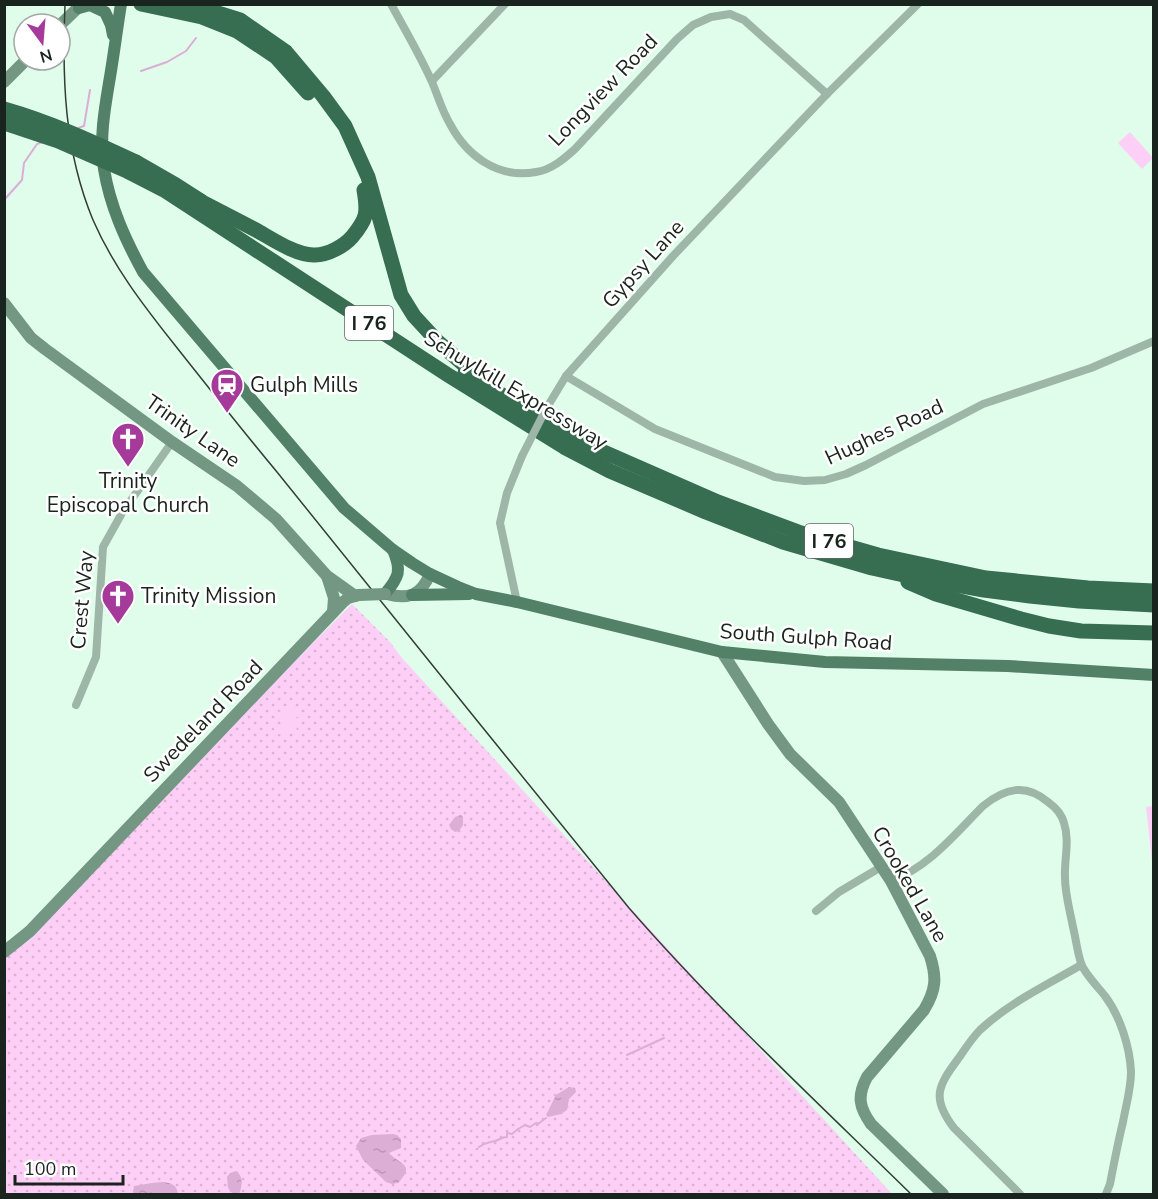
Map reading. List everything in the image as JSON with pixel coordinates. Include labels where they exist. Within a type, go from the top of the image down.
[{"type":"highway","points":[[141,4],[202,17],[220,24],[237,31],[276,57],[339,128],[362,182],[367,208],[363,224],[349,240],[332,251],[317,255],[304,254],[280,244],[198,200]]},
{"type":"highway","points":[[189,4],[240,20],[286,52],[323,96],[345,126],[368,177],[402,295],[414,316],[438,342],[472,372],[527,411]]},
{"type":"highway","name":"Schuylkill Expressway","points":[[4,109],[60,128],[198,200],[433,354],[527,411],[581,442],[718,502],[801,532],[878,555],[986,578],[1088,588],[1154,591]]},
{"type":"highway","name":"Schuylkill Expressway","points":[[4,123],[133,167],[164,190],[448,375],[564,447],[610,471],[783,542],[872,568],[1019,595],[1154,605]]},
{"type":"highway","points":[[872,568],[936,594],[1021,619],[1081,631],[1154,633]]},
{"type":"main road","points":[[114,45],[121,4]]},
{"type":"main road","points":[[80,6],[90,5],[105,12],[111,25],[114,45]]},
{"type":"main road","name":"South Gulph Road","points":[[114,45],[102,134],[104,168],[117,218],[143,272],[344,508],[393,550],[430,574],[476,594],[722,652],[825,662],[1008,666],[1154,675]]},
{"type":"main road","points":[[386,594],[393,585],[399,570],[393,550]]},
{"type":"main road","points":[[412,595],[476,594]]},
{"type":"street","name":"Longview Road","points":[[391,4],[432,81],[450,124],[465,147],[482,162],[511,172],[537,172],[557,164],[575,149],[677,39],[693,25],[711,17],[730,14],[744,20],[827,94]]},
{"type":"street","points":[[432,81],[505,4]]},
{"type":"street","name":"Gypsy Lane","points":[[517,602],[500,523],[507,493],[522,456],[546,409],[567,376],[673,256],[827,94],[918,4]]},
{"type":"street","name":"Trinity Lane","points":[[4,303],[31,338],[45,350],[237,486],[276,519],[327,576],[357,596]]},
{"type":"street","name":"Hughes Road","points":[[567,376],[655,429],[764,473],[804,481],[825,480],[866,465],[983,404],[1091,368],[1154,341]]},
{"type":"street","name":"Crest Way","points":[[76,705],[96,657],[103,547],[122,513],[172,442]]},
{"type":"street","points":[[357,596],[386,594],[412,585],[430,574]]},
{"type":"street","points":[[386,594],[399,597],[412,595],[424,586],[430,574]]},
{"type":"street","points":[[327,576],[334,598],[333,612]]},
{"type":"street","name":"Swedeland Road","points":[[4,952],[30,931],[333,612],[348,598],[357,596]]},
{"type":"street","name":"Crooked Lane","points":[[722,652],[784,747],[839,802],[891,881],[930,956],[934,968],[934,989],[924,1010],[867,1077],[860,1096],[861,1106],[871,1124],[943,1194]]},
{"type":"street","points":[[891,881],[920,867],[991,799],[1007,791],[1026,790],[1038,794],[1058,811],[1066,827],[1066,891],[1081,965],[1109,1001],[1122,1028],[1131,1073],[1130,1091],[1106,1194]]},
{"type":"street","points":[[816,911],[839,892],[881,867]]},
{"type":"street","points":[[1020,1194],[947,1119],[939,1098],[939,1088],[944,1077],[978,1031],[1008,1006],[1081,965]]},
{"type":"green space","points":[[1130,132],[1153,158],[1142,169],[1118,143]]},
{"type":"green space","points":[[352,604],[390,642],[402,658],[892,1194],[5,1194],[5,950]]},
{"type":"green space","points":[[298,706],[301,716],[281,722],[278,712]]},
{"type":"green space","points":[[294,720],[297,730],[276,735],[273,726]]},
{"type":"green space","points":[[1154,806],[1153,871],[1146,807]]},
{"type":"water","points":[[461,815],[463,825],[459,831],[455,832],[449,825],[455,817]]},
{"type":"water","points":[[569,1087],[575,1088],[576,1092],[569,1099],[567,1110],[548,1117],[546,1115],[556,1095]]},
{"type":"water","points":[[393,1134],[401,1139],[401,1148],[389,1153],[404,1165],[406,1172],[398,1183],[392,1184],[386,1182],[363,1160],[356,1146],[361,1138]]},
{"type":"water","points":[[236,1171],[239,1173],[241,1185],[239,1194],[233,1194],[228,1188],[227,1177]]},
{"type":"water","points":[[163,1182],[173,1185],[178,1194],[134,1194],[133,1192],[134,1186]]},
{"type":"waterway","points":[[141,71],[167,62],[186,51],[196,38]]},
{"type":"waterway","points":[[78,128],[84,126],[90,90]]},
{"type":"waterway","points":[[4,200],[22,180],[24,163],[37,144],[43,142]]},
{"type":"waterway","points":[[627,1055],[664,1038]]},
{"type":"waterway","points":[[479,1147],[507,1137],[507,1133],[512,1134],[525,1125],[530,1127],[538,1124],[546,1118]]},
{"type":"tram line","points":[[65,4],[65,87],[76,167],[83,194],[101,237],[140,300],[629,908],[732,1018],[911,1194]]},
{"type":"place","name":"Gulph Mills","points":[[227,414]]},
{"type":"place","name":"Trinity Episcopal Church","points":[[128,468]]},
{"type":"place","name":"Trinity Mission","points":[[118,625]]}]
